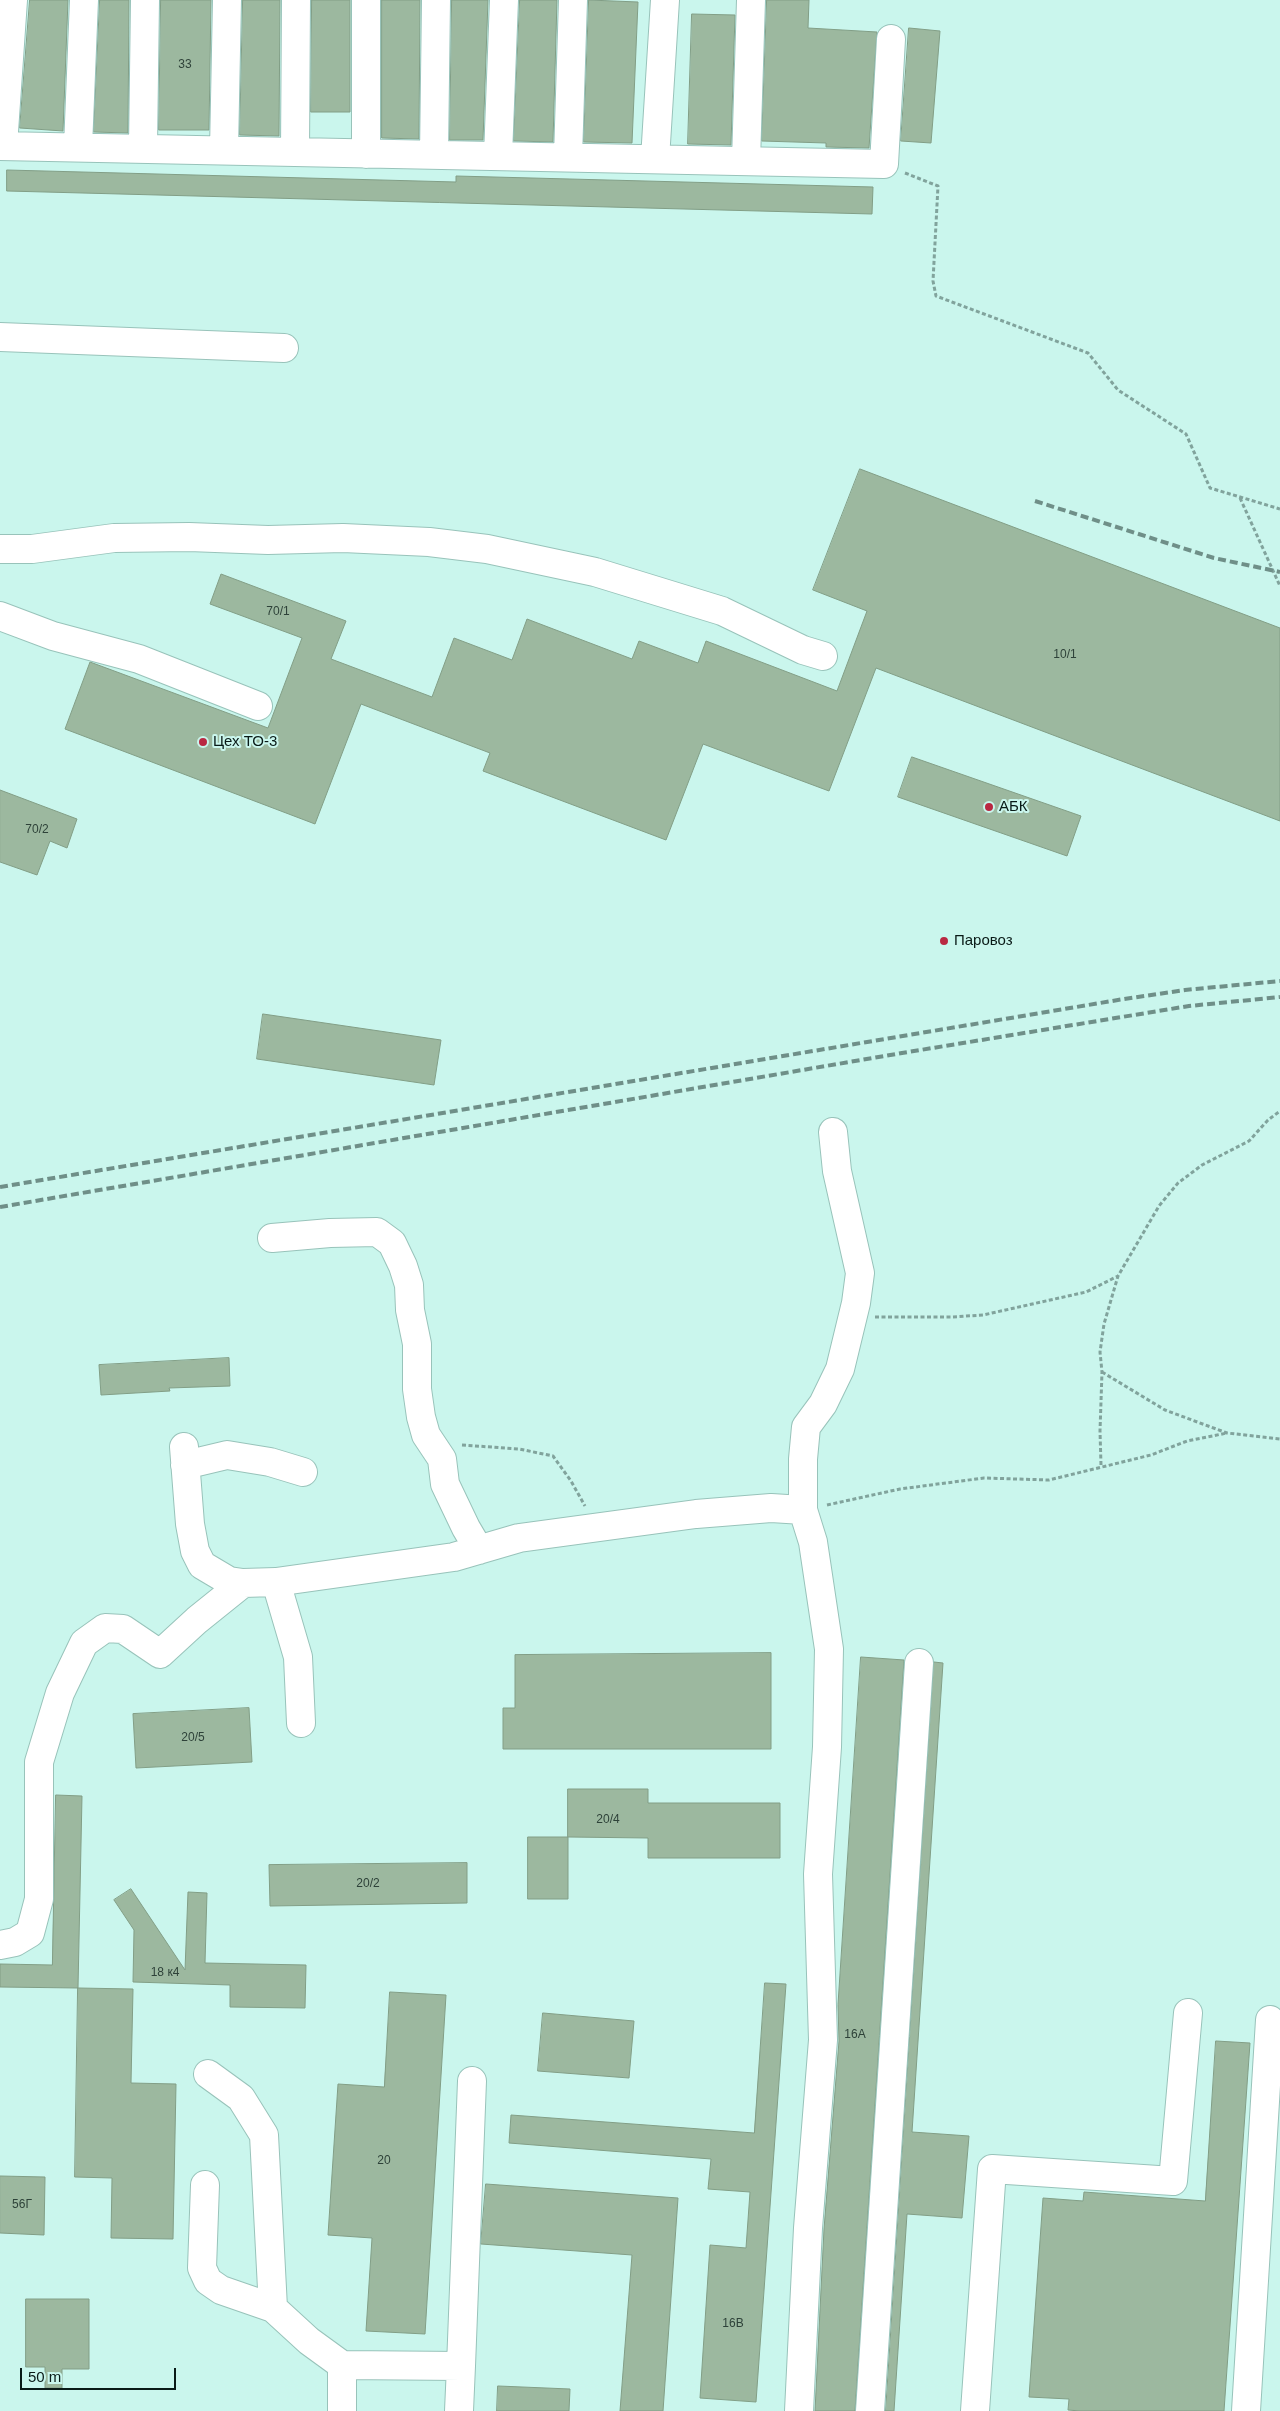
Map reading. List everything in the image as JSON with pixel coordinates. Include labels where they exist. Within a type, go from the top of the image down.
[{"type":"lane","points":[[13,0],[2,146],[884,164],[891,39]]},
{"type":"lane","points":[[78,147],[84,0]]},
{"type":"lane","points":[[143,148],[144,0]]},
{"type":"lane","points":[[224,150],[227,0]]},
{"type":"lane","points":[[295,152],[296,0]]},
{"type":"lane","points":[[366,0],[366,154]]},
{"type":"lane","points":[[434,155],[436,0]]},
{"type":"lane","points":[[498,156],[504,0]]},
{"type":"lane","points":[[568,157],[573,0]]},
{"type":"lane","points":[[656,159],[665,0]]},
{"type":"lane","points":[[746,161],[751,0]]},
{"type":"lane","points":[[0,337],[284,348]]},
{"type":"lane","points":[[0,549],[32,549],[114,538],[189,537],[268,540],[343,538],[429,542],[487,549],[595,572],[722,611],[802,650],[823,656]]},
{"type":"lane","points":[[0,616],[53,636],[139,659],[258,706]]},
{"type":"lane","points":[[800,2411],[808,2228],[823,2040],[818,1874],[827,1746],[829,1650],[813,1542],[803,1510],[803,1460],[806,1427],[823,1404],[840,1369],[860,1273],[837,1171],[833,1132]]},
{"type":"lane","points":[[272,1238],[330,1233],[377,1232],[392,1243],[403,1266],[409,1286],[410,1310],[417,1344],[417,1389],[421,1417],[426,1434],[442,1459],[445,1484],[479,1550]]},
{"type":"lane","points":[[303,1472],[270,1462],[227,1455],[185,1456],[190,1524],[195,1551],[202,1565],[228,1581],[243,1583],[276,1582],[454,1557],[519,1538],[601,1526],[696,1514],[771,1508],[803,1510]]},
{"type":"lane","points":[[276,1582],[298,1657],[301,1723]]},
{"type":"lane","points":[[0,1945],[14,1942],[30,1933],[39,1899],[39,1762],[60,1693],[84,1643],[105,1628],[123,1629],[160,1654],[196,1620],[243,1583]]},
{"type":"lane","points":[[870,2411],[918,1663]]},
{"type":"lane","points":[[975,2411],[992,2170],[1173,2181],[1188,2014]]},
{"type":"lane","points":[[1246,2411],[1270,2020]]},
{"type":"lane","points":[[208,2074],[241,2098],[264,2136],[273,2308]]},
{"type":"lane","points":[[459,2411],[472,2081]]},
{"type":"lane","points":[[205,2185],[202,2268],[208,2281],[221,2290],[273,2308],[309,2341],[342,2365],[461,2366]]},
{"type":"lane","points":[[342,2365],[342,2411]]},
{"type":"path","points":[[884,164],[938,186],[933,281],[936,296],[1088,353],[1118,390],[1186,434],[1210,488],[1280,509]]},
{"type":"path","points":[[1240,497],[1280,586]]},
{"type":"path","points":[[1101,1465],[1102,1372],[1100,1352],[1104,1324],[1118,1276],[1160,1206],[1178,1183],[1202,1165],[1249,1141],[1268,1120],[1280,1111]]},
{"type":"path","points":[[852,1317],[952,1317],[983,1315],[1086,1292],[1118,1276]]},
{"type":"path","points":[[1102,1372],[1165,1410],[1228,1433],[1280,1439]]},
{"type":"path","points":[[803,1510],[900,1489],[984,1478],[1049,1480],[1101,1465],[1151,1455],[1187,1441],[1228,1433]]},
{"type":"path","points":[[434,1446],[480,1446],[519,1449],[552,1456],[601,1526]]},
{"type":"building","points":[[30,0],[68,0],[63,131],[20,128]]},
{"type":"building","points":[[100,0],[129,0],[128,133],[94,132]]},
{"type":"building","points":[[161,0],[211,0],[209,130],[159,130]]},
{"type":"building","points":[[243,0],[280,0],[279,136],[240,135]]},
{"type":"building","points":[[312,0],[350,0],[350,112],[311,112]]},
{"type":"building","points":[[382,0],[420,0],[419,139],[382,138]]},
{"type":"building","points":[[452,0],[488,0],[483,140],[450,140]]},
{"type":"building","points":[[520,0],[557,0],[553,142],[514,141]]},
{"type":"building","points":[[589,0],[638,2],[632,143],[584,142]]},
{"type":"building","points":[[767,0],[809,0],[808,28],[877,32],[869,148],[826,147],[826,143],[762,141]]},
{"type":"building","points":[[692,14],[735,15],[731,145],[688,144]]},
{"type":"building","points":[[909,28],[940,31],[931,143],[901,141]]},
{"type":"building","points":[[7,170],[456,182],[456,176],[873,187],[872,214],[7,191]]},
{"type":"building","points":[[860,469],[1280,628],[1280,821],[876,668],[829,791],[703,744],[666,840],[483,771],[490,753],[361,704],[315,824],[65,729],[90,662],[268,728],[302,638],[210,604],[221,574],[346,621],[331,659],[432,697],[454,638],[512,660],[527,619],[632,659],[639,641],[698,663],[706,641],[837,691],[867,611],[813,590]]},
{"type":"building","name":"АБК","points":[[912,757],[1081,816],[1067,856],[898,797]]},
{"type":"building","points":[[0,790],[77,819],[67,848],[50,841],[37,875],[0,862]]},
{"type":"building","points":[[263,1014],[441,1040],[434,1085],[257,1059]]},
{"type":"building","points":[[229,1358],[230,1386],[169,1388],[170,1391],[101,1395],[99,1365]]},
{"type":"building","points":[[771,1653],[771,1749],[503,1749],[503,1708],[515,1708],[515,1655]]},
{"type":"building","points":[[861,1657],[904,1660],[855,2411],[815,2411],[824,2229],[839,2041],[838,2005]]},
{"type":"building","points":[[934,1662],[943,1663],[912,2132],[969,2136],[962,2218],[907,2214],[894,2411],[886,2411]]},
{"type":"building","points":[[249,1708],[252,1762],[136,1768],[133,1714]]},
{"type":"building","points":[[568,1789],[648,1789],[648,1803],[780,1803],[780,1858],[648,1858],[648,1838],[568,1837]]},
{"type":"building","points":[[56,1795],[82,1796],[78,1988],[0,1987],[0,1964],[52,1965]]},
{"type":"building","points":[[528,1837],[568,1837],[568,1899],[528,1899]]},
{"type":"building","points":[[467,1863],[467,1903],[270,1906],[269,1865]]},
{"type":"building","points":[[131,1889],[185,1970],[188,1892],[207,1893],[205,1963],[306,1965],[305,2008],[230,2007],[230,1985],[133,1982],[134,1930],[114,1900]]},
{"type":"building","points":[[765,1983],[786,1984],[756,2402],[700,2398],[710,2245],[746,2248],[750,2192],[708,2189],[711,2159],[509,2143],[511,2115],[754,2133]]},
{"type":"building","points":[[78,1988],[133,1989],[131,2083],[176,2084],[173,2239],[111,2238],[112,2178],[75,2177]]},
{"type":"building","points":[[390,1992],[446,1995],[425,2334],[366,2331],[372,2238],[328,2235],[338,2084],[384,2087]]},
{"type":"building","points":[[543,2013],[634,2021],[629,2078],[538,2071]]},
{"type":"building","points":[[1216,2041],[1250,2043],[1224,2411],[1080,2411],[1068,2410],[1069,2399],[1029,2397],[1043,2198],[1083,2201],[1084,2192],[1205,2201]]},
{"type":"building","points":[[0,2176],[45,2177],[44,2235],[0,2233]]},
{"type":"building","points":[[486,2184],[678,2198],[663,2411],[620,2411],[632,2255],[481,2244]]},
{"type":"building","points":[[26,2299],[89,2299],[89,2369],[62,2369],[62,2388],[45,2388],[45,2367],[26,2367]]},
{"type":"building","points":[[498,2386],[570,2389],[569,2411],[497,2411]]},
{"type":"railway","points":[[1035,501],[1214,558],[1280,572]]},
{"type":"railway","points":[[0,1187],[1124,999],[1185,990],[1280,981]]},
{"type":"railway","points":[[0,1207],[902,1053],[1189,1006],[1280,997]]},
{"type":"place","name":"Цех ТО-3","points":[[203,742]]},
{"type":"place","name":"АБК","points":[[989,807]]},
{"type":"place","name":"Паровоз","points":[[944,941]]}]
